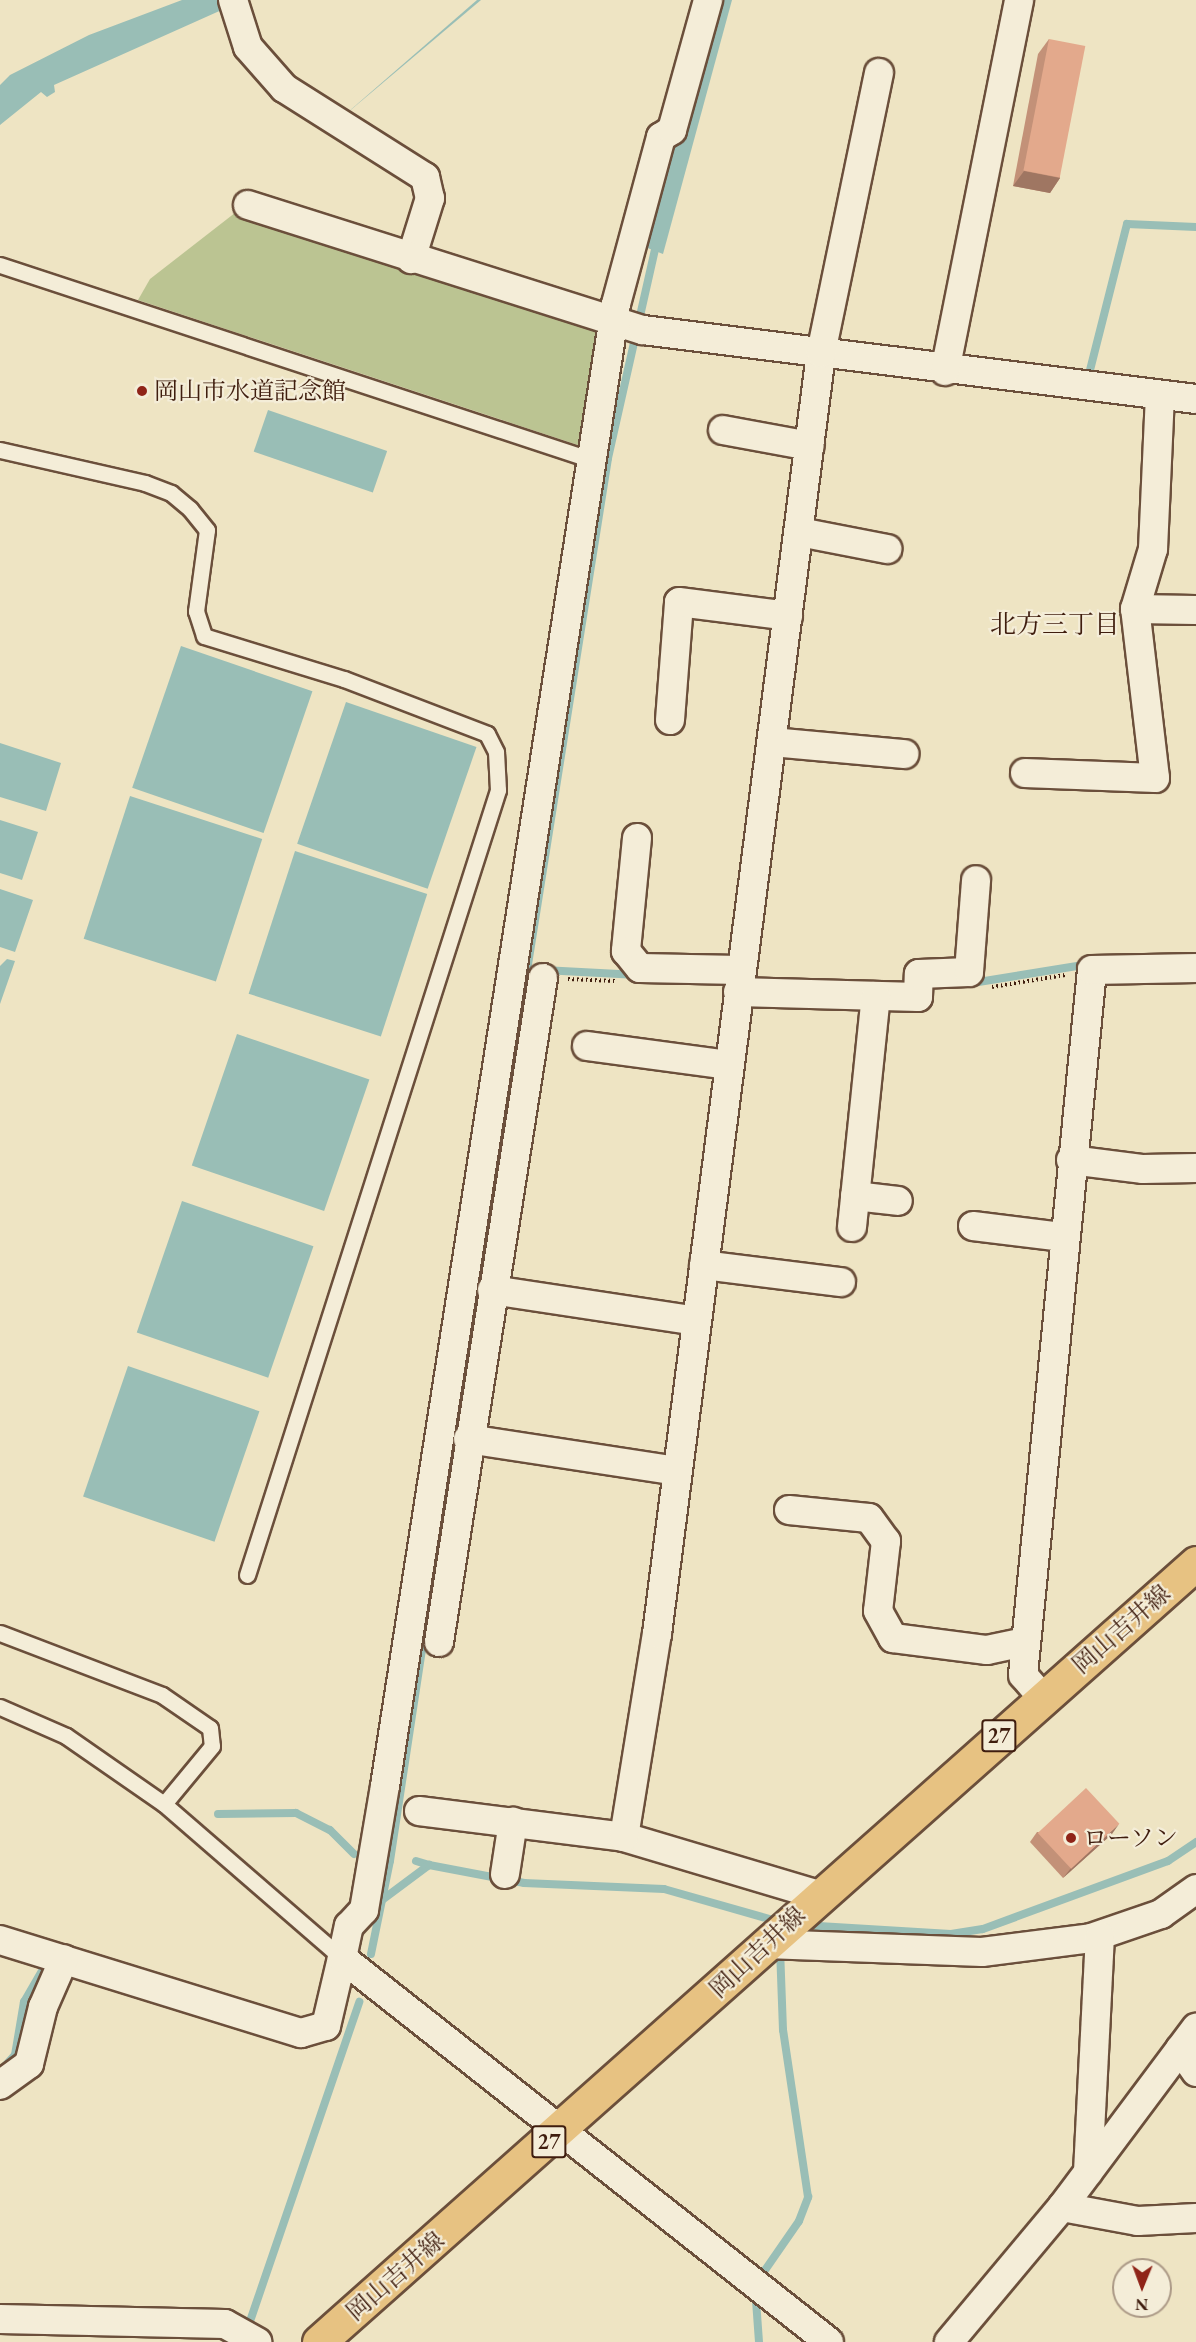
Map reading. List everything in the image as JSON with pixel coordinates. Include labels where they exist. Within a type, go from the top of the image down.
[{"type":"main road","name":"岡山吉井線","points":[[320,2342],[775,1942],[811,1903],[1196,1563]]},
{"type":"street","points":[[439,1642],[492,1290],[516,1046],[592,460],[627,326],[661,137],[672,130],[708,0]]},
{"type":"street","points":[[946,363],[1019,0]]},
{"type":"street","points":[[236,6],[248,47],[284,88],[425,177],[430,198],[411,259]]},
{"type":"street","points":[[624,1837],[677,1470],[822,345],[879,73]]},
{"type":"street","points":[[248,204],[411,259],[627,326],[822,345],[1196,399]]},
{"type":"street","points":[[1024,773],[1155,778],[1136,609],[1152,549],[1160,395]]},
{"type":"street","points":[[723,430],[810,446]]},
{"type":"street","points":[[799,532],[887,549]]},
{"type":"street","points":[[670,720],[679,602],[788,616]]},
{"type":"street","points":[[1136,609],[1196,610]]},
{"type":"street","points":[[772,742],[904,754]]},
{"type":"street","points":[[637,838],[626,951],[640,968],[739,981],[876,996],[918,997],[920,974],[969,972],[975,880]]},
{"type":"street","points":[[1043,1698],[1023,1675],[1025,1642],[1063,1237],[1092,970],[1196,968]]},
{"type":"street","points":[[0,1940],[301,2033],[326,2026],[349,1926],[366,1898],[516,1046],[543,978]]},
{"type":"street","points":[[852,1227],[876,996]]},
{"type":"street","points":[[587,1046],[729,1065]]},
{"type":"street","points":[[1071,1160],[1143,1169],[1196,1168]]},
{"type":"street","points":[[855,1196],[898,1201]]},
{"type":"street","points":[[972,1226],[1063,1237]]},
{"type":"street","points":[[704,1265],[841,1282]]},
{"type":"street","points":[[492,1290],[696,1321]]},
{"type":"street","points":[[468,1439],[677,1470]]},
{"type":"street","points":[[789,1510],[869,1518],[886,1541],[878,1611],[893,1638],[987,1650],[1025,1642]]},
{"type":"street","points":[[419,1810],[624,1837],[811,1903]]},
{"type":"street","points":[[505,1874],[513,1822]]},
{"type":"street","points":[[775,1942],[982,1952],[1100,1936],[1161,1914],[1196,1888]]},
{"type":"street","points":[[1088,2172],[1100,1936]]},
{"type":"street","points":[[342,1958],[560,2133],[724,2255],[758,2288],[829,2342]]},
{"type":"street","points":[[0,2085],[29,2064],[43,2007],[64,1959]]},
{"type":"street","points":[[949,2342],[1191,2050]]},
{"type":"street","points":[[1062,2207],[1138,2221],[1196,2218]]},
{"type":"street","points":[[0,2319],[248,2336]]},
{"type":"lane","points":[[0,265],[592,460]]},
{"type":"lane","points":[[0,450],[145,483],[171,493],[190,509],[207,530],[196,611],[204,636],[344,679],[487,734],[496,752],[498,790],[247,1575]]},
{"type":"lane","points":[[0,1633],[162,1695],[210,1728],[212,1746],[164,1804]]},
{"type":"lane","points":[[0,1707],[66,1736],[164,1804],[342,1958]]},
{"type":"path","points":[[983,989],[1092,970]]},
{"type":"green space","points":[[240,209],[598,330],[581,446],[138,300],[150,279]]},
{"type":"water","points":[[182,0],[244,0],[54,85],[55,92],[47,97],[41,92],[0,125],[0,85],[10,75],[89,35]]},
{"type":"water","points":[[477,0],[481,0],[340,119]]},
{"type":"water","points":[[715,0],[732,0],[663,254],[645,247]]},
{"type":"water","points":[[268,410],[387,451],[373,493],[254,452]]},
{"type":"water","points":[[181,646],[312,691],[264,833],[132,788]]},
{"type":"water","points":[[346,702],[476,747],[428,889],[297,844]]},
{"type":"water","points":[[0,743],[61,763],[46,811],[0,797]]},
{"type":"water","points":[[130,796],[262,839],[216,982],[84,939]]},
{"type":"water","points":[[0,820],[38,832],[22,880],[0,873]]},
{"type":"water","points":[[295,851],[427,894],[381,1037],[249,994]]},
{"type":"water","points":[[0,889],[33,900],[15,952],[0,947]]},
{"type":"water","points":[[7,959],[15,961],[0,1004],[0,966]]},
{"type":"water","points":[[237,1034],[369,1080],[324,1211],[192,1165]]},
{"type":"water","points":[[182,1201],[313,1246],[268,1378],[137,1332]]},
{"type":"water","points":[[128,1366],[259,1411],[214,1542],[83,1496]]},
{"type":"building","points":[[1049,39],[1085,46],[1060,178],[1023,171]]},
{"type":"building","name":"ローソン","points":[[1086,1788],[1119,1824],[1071,1869],[1038,1833]]},
{"type":"waterway","points":[[1088,378],[1127,224],[1196,227]]},
{"type":"waterway","points":[[490,1205],[608,458],[657,240]]},
{"type":"waterway","points":[[966,984],[1089,964]]},
{"type":"waterway","points":[[543,970],[638,975]]},
{"type":"waterway","points":[[371,1954],[390,1861],[456,1423]]},
{"type":"waterway","points":[[218,1814],[296,1813],[330,1830],[354,1854]]},
{"type":"waterway","points":[[802,1925],[951,1934],[983,1929],[1168,1861],[1196,1842]]},
{"type":"waterway","points":[[416,1861],[429,1865]]},
{"type":"waterway","points":[[382,1900],[429,1865],[524,1883],[664,1889],[780,1922]]},
{"type":"waterway","points":[[759,2342],[756,2300],[763,2273],[799,2221],[808,2197],[783,2030],[780,1950]]},
{"type":"waterway","points":[[5,2066],[15,2055],[24,2002],[44,1968]]},
{"type":"waterway","points":[[247,2330],[359,2002]]},
{"type":"place","name":"岡山市水道記念館","points":[[142,391]]},
{"type":"place","name":"ローソン","points":[[1071,1838]]},
{"type":"district","name":"北方三丁目","points":[[1055,625]]}]
